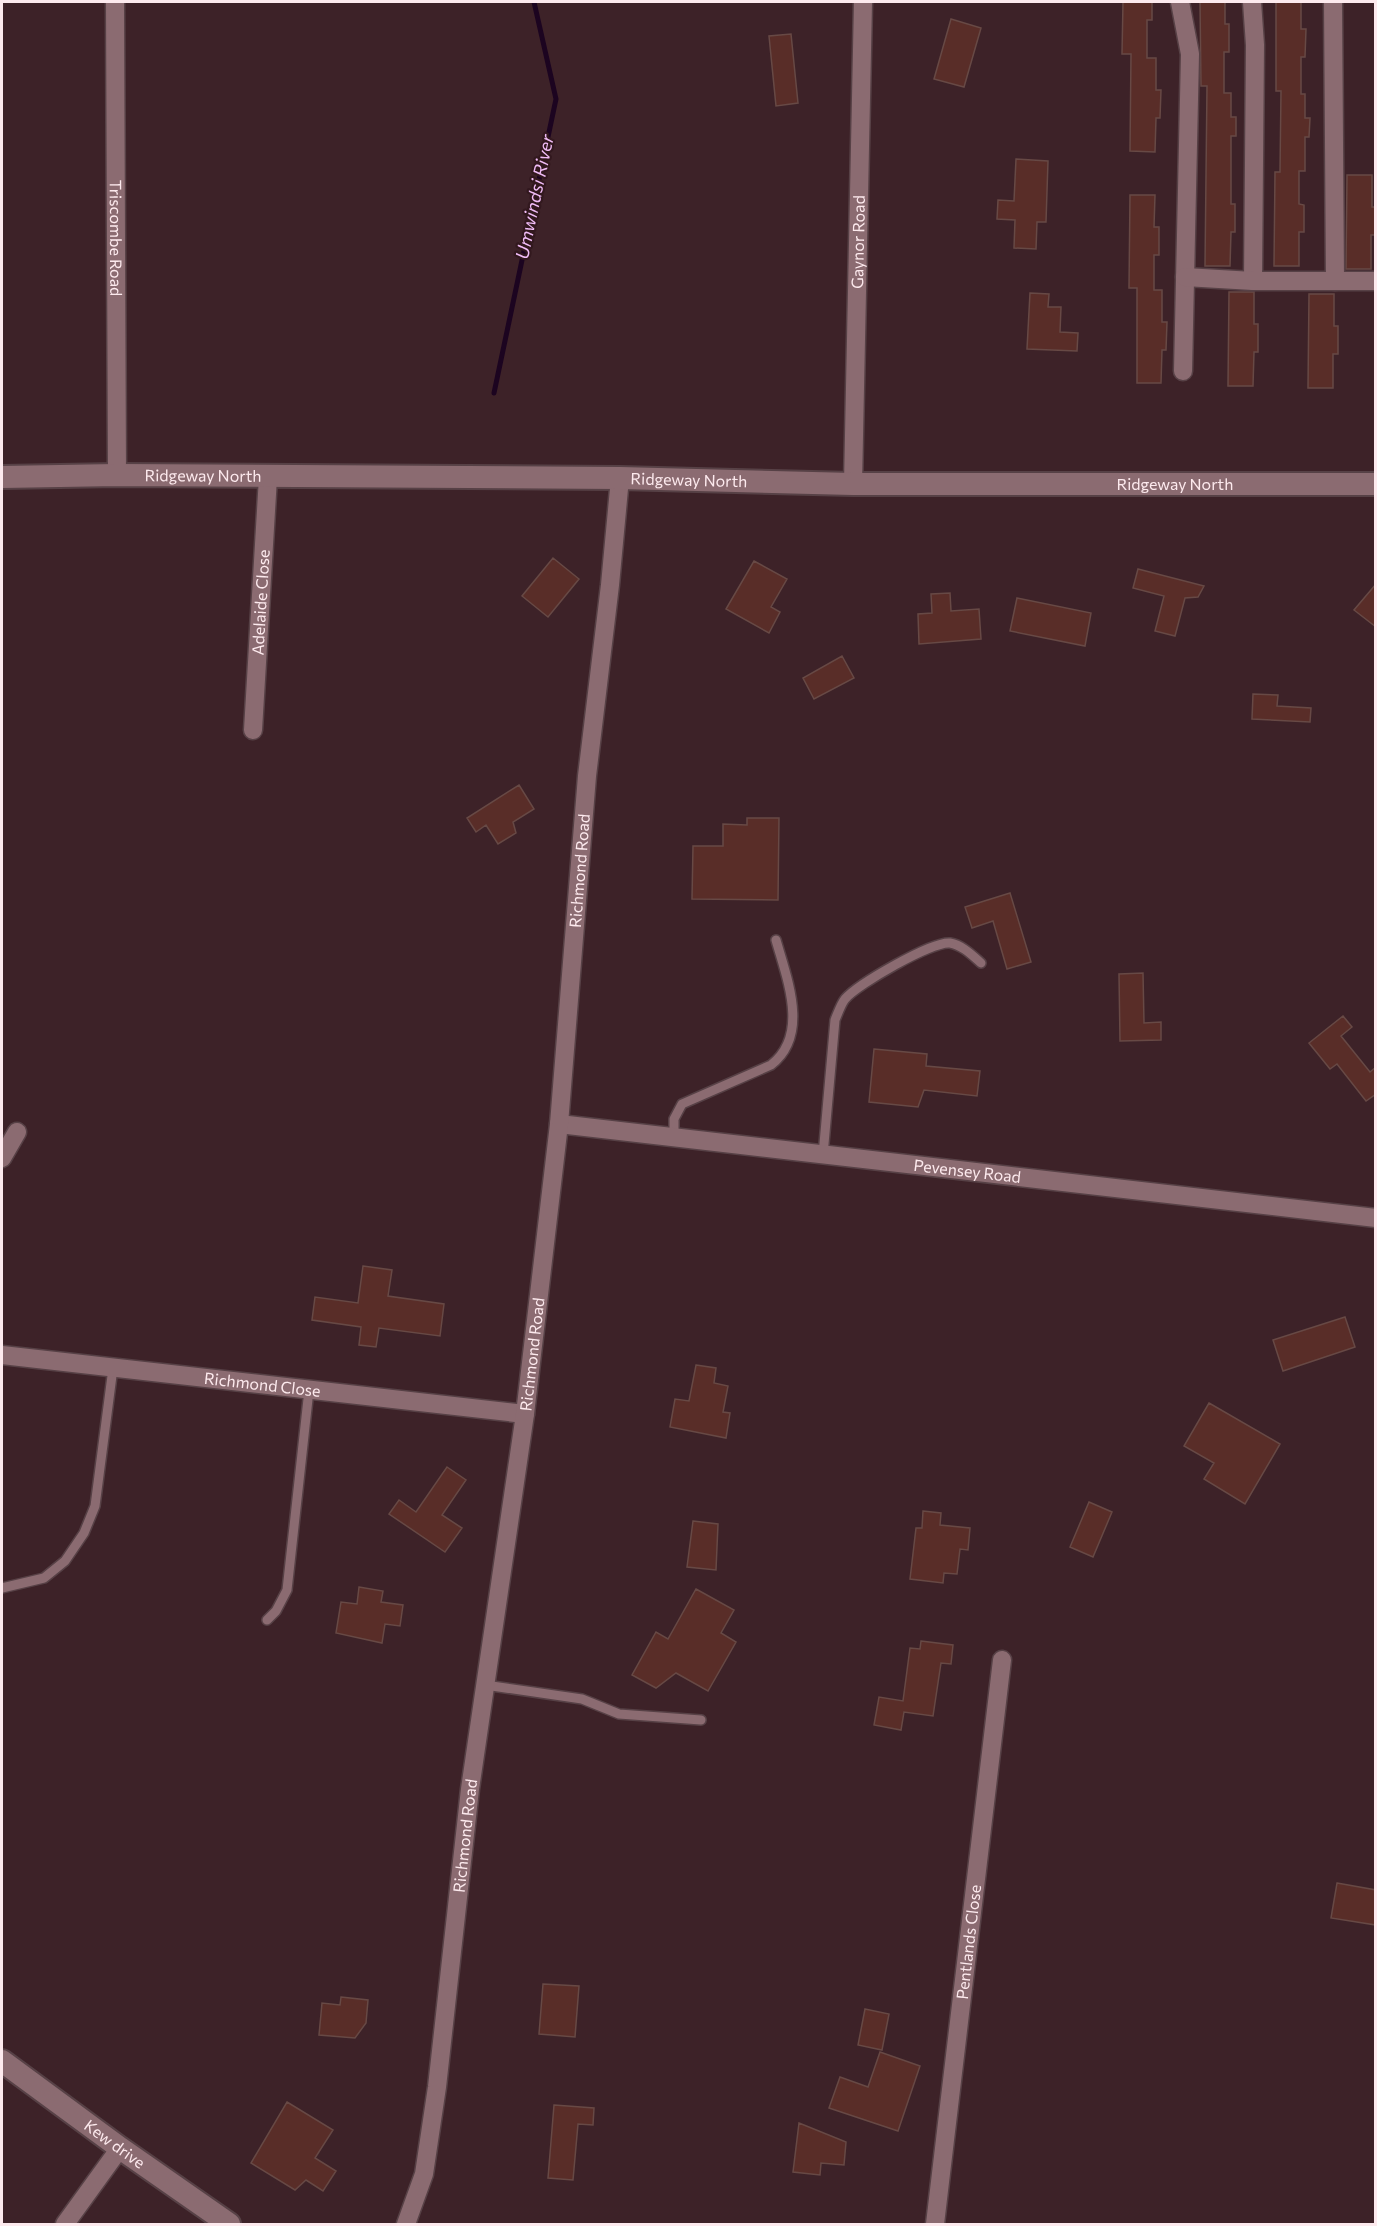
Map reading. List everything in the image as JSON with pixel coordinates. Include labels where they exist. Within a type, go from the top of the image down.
[{"type":"street","name":"Triscombe Road","points":[[115,2],[117,475]]},
{"type":"street","name":"Gaynor Road","points":[[854,484],[863,2]]},
{"type":"street","points":[[1180,2],[1190,54],[1183,371]]},
{"type":"street","points":[[1252,2],[1255,45],[1253,281]]},
{"type":"street","points":[[1333,2],[1335,281]]},
{"type":"street","points":[[1185,277],[1253,281],[1376,281]]},
{"type":"street","name":"Ridgeway North","points":[[2,477],[117,475],[620,478],[854,484],[1376,484]]},
{"type":"street","name":"Adelaide Close","points":[[253,730],[268,477]]},
{"type":"street","name":"Richmond Road","points":[[406,2224],[426,2163],[437,2087],[470,1789],[525,1414],[559,1125],[587,776],[620,478]]},
{"type":"street","name":"Pevensey Road","points":[[559,1125],[674,1136],[1376,1218]]},
{"type":"street","points":[[2,1158],[16,1132]]},
{"type":"street","name":"Richmond Close","points":[[2,1355],[525,1414]]},
{"type":"street","name":"Pentlands Close","points":[[935,2224],[1002,1660]]},
{"type":"street","name":"Kew drive","points":[[2,2061],[120,2148],[229,2224]]},
{"type":"street","points":[[65,2224],[120,2148]]},
{"type":"lane","points":[[674,1136],[674,1119],[682,1104],[771,1065],[787,1046],[791,1030],[793,1002],[776,940]]},
{"type":"lane","points":[[823,1155],[836,1020],[845,999],[864,982],[934,945],[951,943],[968,951],[981,963]]},
{"type":"lane","points":[[2,1588],[44,1578],[64,1561],[84,1533],[95,1506],[113,1368]]},
{"type":"lane","points":[[267,1620],[276,1611],[287,1590],[309,1390]]},
{"type":"lane","points":[[485,1685],[582,1699],[619,1714],[701,1720]]},
{"type":"building","points":[[1123,2],[1152,2],[1152,20],[1147,20],[1147,58],[1156,58],[1156,90],[1161,90],[1160,118],[1156,118],[1155,152],[1130,151],[1131,54],[1122,54]]},
{"type":"building","points":[[1200,2],[1225,2],[1225,24],[1229,24],[1229,52],[1224,52],[1224,93],[1231,93],[1231,117],[1236,117],[1236,136],[1231,136],[1231,204],[1235,204],[1235,232],[1231,232],[1230,266],[1205,266],[1207,86],[1201,86]]},
{"type":"building","points":[[1276,2],[1301,2],[1301,29],[1306,29],[1305,57],[1301,57],[1301,94],[1305,94],[1305,118],[1310,118],[1309,137],[1305,137],[1305,171],[1299,171],[1299,204],[1304,205],[1304,232],[1299,232],[1299,266],[1274,266],[1275,172],[1280,172],[1281,91],[1276,91]]},
{"type":"building","points":[[951,19],[981,28],[964,87],[934,79]]},
{"type":"building","points":[[791,34],[798,103],[776,106],[769,36]]},
{"type":"building","points":[[1016,159],[1048,161],[1046,222],[1037,222],[1036,249],[1014,248],[1015,220],[997,219],[998,200],[1014,201]]},
{"type":"building","points":[[1347,175],[1372,175],[1372,207],[1376,207],[1376,235],[1371,235],[1371,269],[1346,269]]},
{"type":"building","points":[[1130,195],[1155,195],[1154,227],[1159,227],[1159,255],[1154,255],[1154,290],[1162,290],[1162,322],[1167,322],[1166,350],[1162,350],[1161,383],[1137,383],[1137,288],[1129,288]]},
{"type":"building","points":[[1229,292],[1254,292],[1254,324],[1258,324],[1258,352],[1254,352],[1253,386],[1228,386]]},
{"type":"building","points":[[1030,293],[1049,294],[1048,307],[1061,307],[1060,332],[1078,333],[1077,351],[1027,349]]},
{"type":"building","points":[[1309,294],[1334,294],[1334,326],[1338,326],[1338,354],[1333,354],[1333,388],[1308,388]]},
{"type":"building","points":[[553,558],[579,579],[548,617],[522,596]]},
{"type":"building","points":[[754,561],[787,579],[771,607],[780,612],[769,633],[726,609]]},
{"type":"building","points":[[1138,569],[1204,586],[1198,597],[1185,598],[1175,636],[1155,631],[1164,596],[1133,588]]},
{"type":"building","points":[[1376,584],[1376,627],[1354,610]]},
{"type":"building","points":[[950,593],[951,611],[979,609],[981,639],[919,644],[918,614],[932,613],[931,594]]},
{"type":"building","points":[[1017,598],[1091,613],[1085,646],[1010,631]]},
{"type":"building","points":[[842,656],[854,678],[814,699],[803,678]]},
{"type":"building","points":[[1253,694],[1278,695],[1277,706],[1311,708],[1310,722],[1252,719]]},
{"type":"building","points":[[519,785],[534,809],[513,822],[516,833],[498,844],[486,825],[476,832],[467,818]]},
{"type":"building","points":[[747,818],[779,818],[778,900],[692,899],[693,846],[723,846],[723,824],[747,825]]},
{"type":"building","points":[[1010,893],[1031,962],[1007,969],[993,921],[972,928],[965,907]]},
{"type":"building","points":[[1143,973],[1144,1023],[1161,1022],[1161,1040],[1120,1041],[1119,974]]},
{"type":"building","points":[[1343,1016],[1352,1027],[1341,1036],[1370,1072],[1376,1067],[1376,1094],[1366,1101],[1337,1064],[1330,1069],[1309,1043]]},
{"type":"building","points":[[874,1049],[927,1054],[926,1066],[980,1071],[977,1096],[924,1090],[918,1107],[869,1102]]},
{"type":"building","points":[[363,1266],[392,1270],[388,1296],[444,1304],[440,1336],[379,1328],[376,1347],[359,1345],[361,1327],[312,1320],[315,1297],[358,1303]]},
{"type":"building","points":[[1345,1317],[1355,1347],[1283,1371],[1273,1340]]},
{"type":"building","points":[[696,1365],[716,1368],[714,1383],[728,1386],[723,1412],[730,1413],[726,1438],[670,1427],[675,1399],[689,1401]]},
{"type":"building","points":[[1209,1403],[1280,1444],[1245,1504],[1204,1479],[1214,1463],[1184,1446]]},
{"type":"building","points":[[447,1467],[466,1480],[442,1515],[462,1528],[445,1552],[389,1514],[399,1500],[416,1512]]},
{"type":"building","points":[[1089,1502],[1112,1512],[1093,1557],[1070,1547]]},
{"type":"building","points":[[923,1511],[941,1513],[940,1525],[970,1528],[968,1550],[960,1549],[957,1574],[944,1573],[943,1583],[910,1579],[916,1528],[922,1528]]},
{"type":"building","points":[[693,1521],[718,1524],[716,1570],[687,1567]]},
{"type":"building","points":[[359,1587],[383,1591],[381,1602],[403,1605],[400,1626],[385,1624],[382,1643],[336,1633],[341,1602],[357,1604]]},
{"type":"building","points":[[696,1589],[734,1610],[721,1633],[736,1642],[708,1691],[676,1673],[656,1688],[632,1675],[656,1632],[668,1639]]},
{"type":"building","points":[[921,1641],[953,1645],[951,1664],[941,1663],[933,1716],[904,1712],[901,1730],[874,1725],[879,1697],[903,1701],[910,1648],[920,1649]]},
{"type":"building","points":[[1337,1883],[1376,1890],[1376,1925],[1331,1918]]},
{"type":"building","points":[[543,1984],[579,1986],[575,2037],[539,2034]]},
{"type":"building","points":[[341,1997],[368,2000],[366,2023],[355,2038],[319,2035],[322,2003],[340,2005]]},
{"type":"building","points":[[865,2009],[889,2014],[882,2050],[858,2045]]},
{"type":"building","points":[[880,2052],[920,2066],[898,2131],[829,2108],[840,2077],[868,2087]]},
{"type":"building","points":[[287,2102],[333,2130],[315,2158],[336,2171],[323,2191],[306,2180],[295,2190],[251,2163]]},
{"type":"building","points":[[554,2105],[594,2108],[593,2125],[578,2124],[573,2180],[548,2178]]},
{"type":"building","points":[[799,2123],[846,2142],[844,2165],[821,2163],[820,2175],[793,2172]]},
{"type":"waterway","name":"Umwindsi River","points":[[494,393],[556,99],[534,2]]}]
